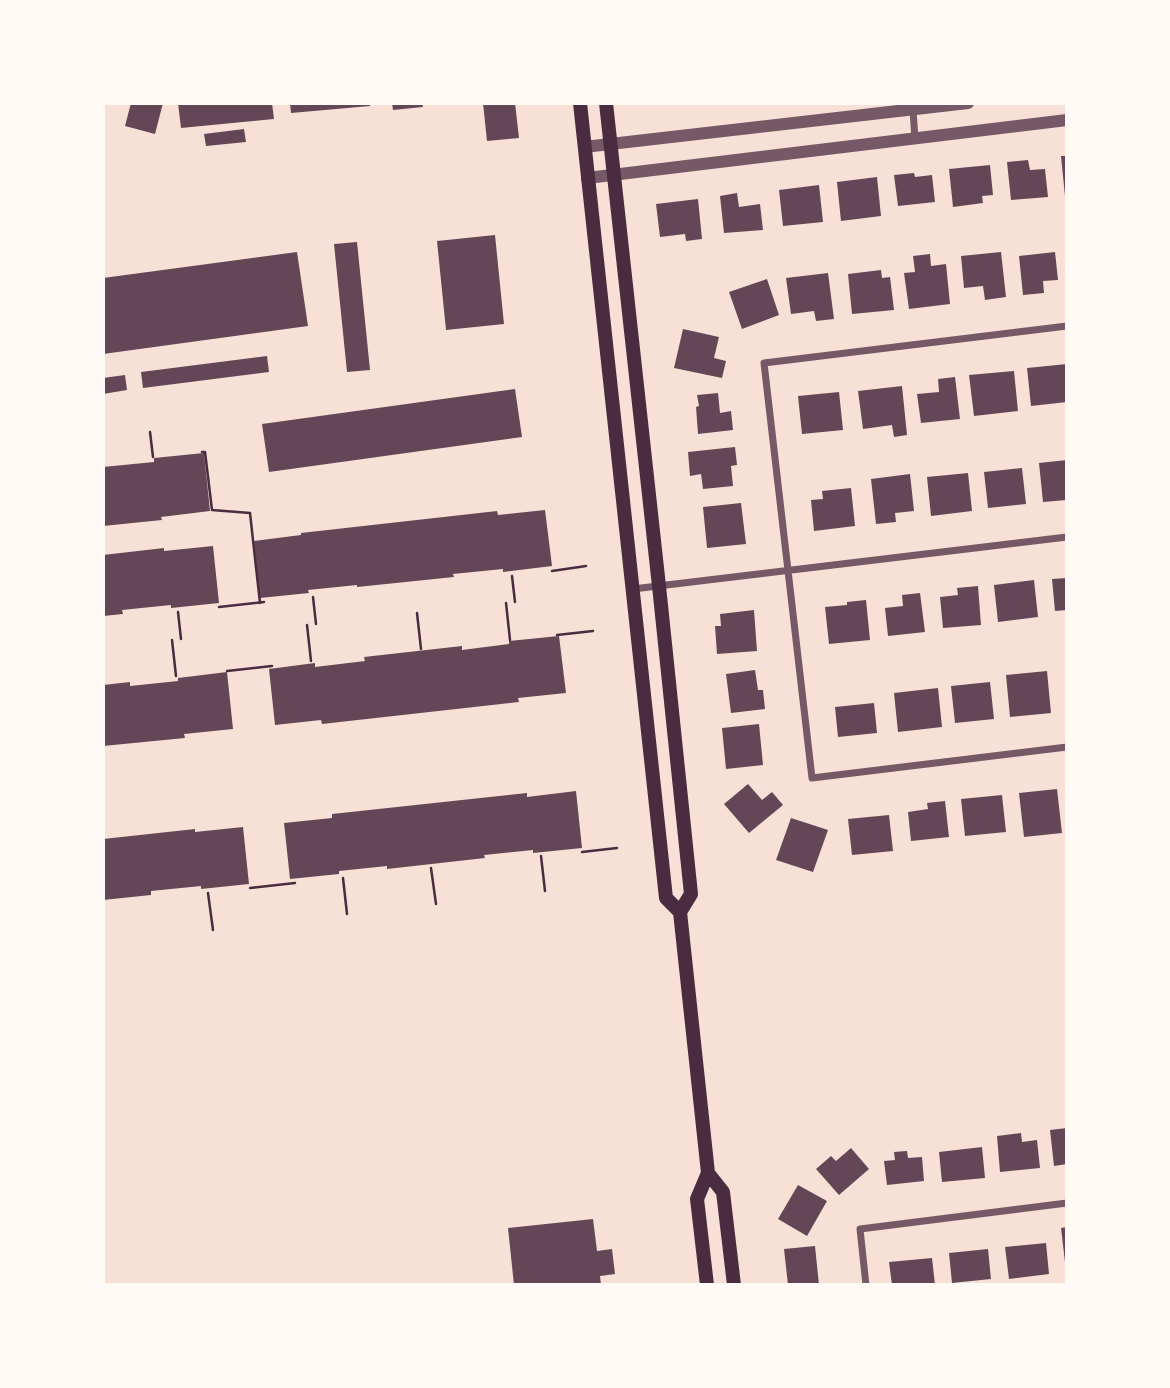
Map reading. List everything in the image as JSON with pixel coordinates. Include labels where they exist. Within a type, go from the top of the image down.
[{"type":"main road","points":[[580,103],[666,898],[680,912]]},
{"type":"main road","points":[[606,103],[691,894],[680,912],[708,1173],[697,1199],[707,1285]]},
{"type":"main road","points":[[708,1173],[723,1192],[734,1285]]},
{"type":"street","points":[[584,146],[912,106],[968,103]]},
{"type":"street","points":[[912,106],[915,139]]},
{"type":"street","points":[[587,178],[1067,120]]},
{"type":"street","points":[[1067,326],[764,363],[812,778],[1067,747]]},
{"type":"street","points":[[633,589],[1067,537]]},
{"type":"street","points":[[866,1285],[860,1230],[1067,1203]]},
{"type":"path","points":[[150,432],[153,457]]},
{"type":"path","points":[[202,452],[205,452],[212,510],[250,513],[262,603],[219,607]]},
{"type":"path","points":[[552,571],[586,566]]},
{"type":"path","points":[[512,576],[514,602]]},
{"type":"path","points":[[313,597],[316,624]]},
{"type":"path","points":[[506,603],[510,640]]},
{"type":"path","points":[[178,612],[181,639]]},
{"type":"path","points":[[417,613],[421,649]]},
{"type":"path","points":[[307,625],[311,661]]},
{"type":"path","points":[[557,635],[593,631]]},
{"type":"path","points":[[172,640],[176,676]]},
{"type":"path","points":[[227,671],[272,666]]},
{"type":"path","points":[[582,852],[617,848]]},
{"type":"path","points":[[541,856],[545,891]]},
{"type":"path","points":[[431,868],[436,904]]},
{"type":"path","points":[[343,878],[347,914]]},
{"type":"path","points":[[250,888],[295,883]]},
{"type":"path","points":[[208,893],[212,929]]},
{"type":"building","points":[[131,103],[163,103],[155,134],[125,126]]},
{"type":"building","points":[[178,103],[272,103],[274,119],[181,128]]},
{"type":"building","points":[[290,103],[370,103],[370,106],[291,113]]},
{"type":"building","points":[[392,103],[422,103],[423,107],[393,110]]},
{"type":"building","points":[[483,103],[515,103],[519,138],[487,141]]},
{"type":"building","points":[[244,129],[246,142],[206,146],[204,134]]},
{"type":"building","points":[[1061,156],[1067,156],[1065,196]]},
{"type":"building","points":[[1028,160],[1030,170],[1045,169],[1048,197],[1011,200],[1007,162]]},
{"type":"building","points":[[990,165],[993,195],[982,196],[983,203],[953,207],[949,169]]},
{"type":"building","points":[[914,173],[915,177],[932,175],[935,202],[898,206],[894,175]]},
{"type":"building","points":[[877,177],[881,216],[841,221],[837,182]]},
{"type":"building","points":[[819,185],[823,222],[783,226],[779,190]]},
{"type":"building","points":[[737,193],[739,207],[760,204],[763,230],[724,233],[720,196]]},
{"type":"building","points":[[698,199],[702,239],[686,241],[685,234],[660,237],[656,204]]},
{"type":"building","points":[[495,235],[504,324],[446,330],[437,241]]},
{"type":"building","points":[[357,242],[370,370],[347,372],[334,244]]},
{"type":"building","points":[[297,252],[308,326],[103,354],[103,278]]},
{"type":"building","points":[[1001,252],[1006,297],[985,300],[983,286],[964,288],[961,256]]},
{"type":"building","points":[[1055,252],[1058,280],[1043,281],[1044,293],[1023,295],[1019,256]]},
{"type":"building","points":[[930,254],[931,266],[946,264],[950,304],[909,309],[904,273],[915,272],[913,256]]},
{"type":"building","points":[[881,270],[882,278],[890,277],[894,310],[852,314],[848,274]]},
{"type":"building","points":[[828,273],[834,319],[816,321],[814,311],[791,314],[786,278]]},
{"type":"building","points":[[767,279],[779,315],[742,329],[729,292]]},
{"type":"building","points":[[683,329],[719,337],[714,358],[726,361],[722,378],[674,368]]},
{"type":"building","points":[[267,356],[269,372],[143,388],[141,372]]},
{"type":"building","points":[[1067,364],[1067,402],[1031,406],[1027,368]]},
{"type":"building","points":[[1014,371],[1018,411],[974,416],[969,375]]},
{"type":"building","points":[[125,375],[127,390],[103,394],[103,378]]},
{"type":"building","points":[[955,377],[960,419],[921,423],[917,394],[939,392],[938,379]]},
{"type":"building","points":[[902,386],[907,435],[894,437],[892,425],[863,429],[858,391]]},
{"type":"building","points":[[515,389],[522,437],[269,472],[262,424]]},
{"type":"building","points":[[839,392],[843,430],[802,434],[798,396]]},
{"type":"building","points":[[718,393],[720,413],[731,411],[733,430],[698,434],[697,395]]},
{"type":"building","points":[[735,447],[737,465],[731,466],[733,486],[703,489],[701,474],[690,476],[688,452]]},
{"type":"building","points":[[204,453],[210,511],[161,517],[162,520],[103,526],[103,467]]},
{"type":"building","points":[[1067,460],[1067,500],[1043,502],[1039,463]]},
{"type":"building","points":[[1022,468],[1026,504],[988,508],[984,472]]},
{"type":"building","points":[[968,473],[972,511],[931,516],[927,477]]},
{"type":"building","points":[[910,474],[914,511],[895,513],[896,522],[876,524],[871,479]]},
{"type":"building","points":[[851,488],[855,526],[814,531],[811,500],[823,499],[822,491]]},
{"type":"building","points":[[741,503],[746,544],[707,548],[703,507]]},
{"type":"building","points":[[545,510],[552,566],[453,574],[454,577],[308,590],[309,593],[260,598],[254,541],[301,533],[497,511],[498,515]]},
{"type":"building","points":[[213,546],[219,603],[122,610],[123,614],[103,616],[103,555]]},
{"type":"building","points":[[1067,578],[1067,610],[1055,611],[1052,579]]},
{"type":"building","points":[[1034,580],[1038,617],[998,622],[994,585]]},
{"type":"building","points":[[978,586],[981,625],[943,628],[940,597],[958,595],[957,588]]},
{"type":"building","points":[[920,593],[925,632],[888,636],[885,608],[903,606],[902,595]]},
{"type":"building","points":[[866,600],[870,640],[829,644],[825,607]]},
{"type":"building","points":[[754,610],[757,651],[717,654],[715,626],[721,626],[720,614]]},
{"type":"building","points":[[559,636],[566,693],[518,698],[519,702],[322,724],[321,720],[275,725],[269,669],[315,663],[315,667],[365,661],[364,657],[462,646],[462,650],[509,644],[509,641]]},
{"type":"building","points":[[755,670],[758,690],[763,690],[765,709],[731,713],[726,674]]},
{"type":"building","points":[[1047,671],[1051,713],[1010,717],[1006,675]]},
{"type":"building","points":[[227,672],[233,729],[184,734],[185,738],[103,746],[103,685],[130,682],[130,686],[178,681],[178,678]]},
{"type":"building","points":[[990,682],[994,719],[955,723],[951,686]]},
{"type":"building","points":[[938,688],[942,727],[898,732],[894,693]]},
{"type":"building","points":[[874,703],[877,733],[838,737],[835,707]]},
{"type":"building","points":[[759,724],[763,765],[726,769],[722,728]]},
{"type":"building","points":[[748,784],[762,800],[772,792],[783,805],[749,833],[724,804]]},
{"type":"building","points":[[1057,789],[1062,833],[1024,837],[1019,793]]},
{"type":"building","points":[[576,791],[582,848],[484,855],[485,858],[387,869],[387,866],[339,871],[339,874],[290,879],[284,823],[332,818],[332,814],[527,793],[527,797]]},
{"type":"building","points":[[1002,795],[1006,832],[965,836],[961,799]]},
{"type":"building","points":[[945,801],[949,837],[911,841],[908,812],[928,809],[927,803]]},
{"type":"building","points":[[889,815],[893,851],[852,855],[848,819]]},
{"type":"building","points":[[791,818],[828,830],[813,872],[776,860]]},
{"type":"building","points":[[243,827],[249,884],[151,891],[151,895],[103,900],[103,839],[195,829],[195,832]]},
{"type":"building","points":[[1067,1128],[1067,1164],[1054,1166],[1050,1130]]},
{"type":"building","points":[[1021,1133],[1022,1142],[1037,1140],[1040,1168],[1000,1172],[997,1136]]},
{"type":"building","points":[[982,1147],[985,1178],[942,1182],[939,1152]]},
{"type":"building","points":[[851,1148],[869,1169],[839,1195],[816,1169],[831,1156],[836,1161]]},
{"type":"building","points":[[907,1151],[908,1158],[922,1157],[924,1181],[887,1185],[884,1161],[895,1160],[894,1152]]},
{"type":"building","points":[[798,1185],[827,1201],[807,1236],[778,1219]]},
{"type":"building","points":[[593,1219],[597,1251],[612,1249],[615,1274],[600,1276],[601,1285],[514,1285],[508,1228]]},
{"type":"building","points":[[1067,1227],[1067,1262],[1065,1262],[1061,1228]]},
{"type":"building","points":[[1046,1243],[1049,1274],[1009,1279],[1005,1247]]},
{"type":"building","points":[[815,1246],[819,1285],[788,1285],[784,1249]]},
{"type":"building","points":[[988,1249],[991,1279],[952,1283],[949,1253]]},
{"type":"building","points":[[932,1258],[935,1285],[892,1285],[889,1262]]}]
